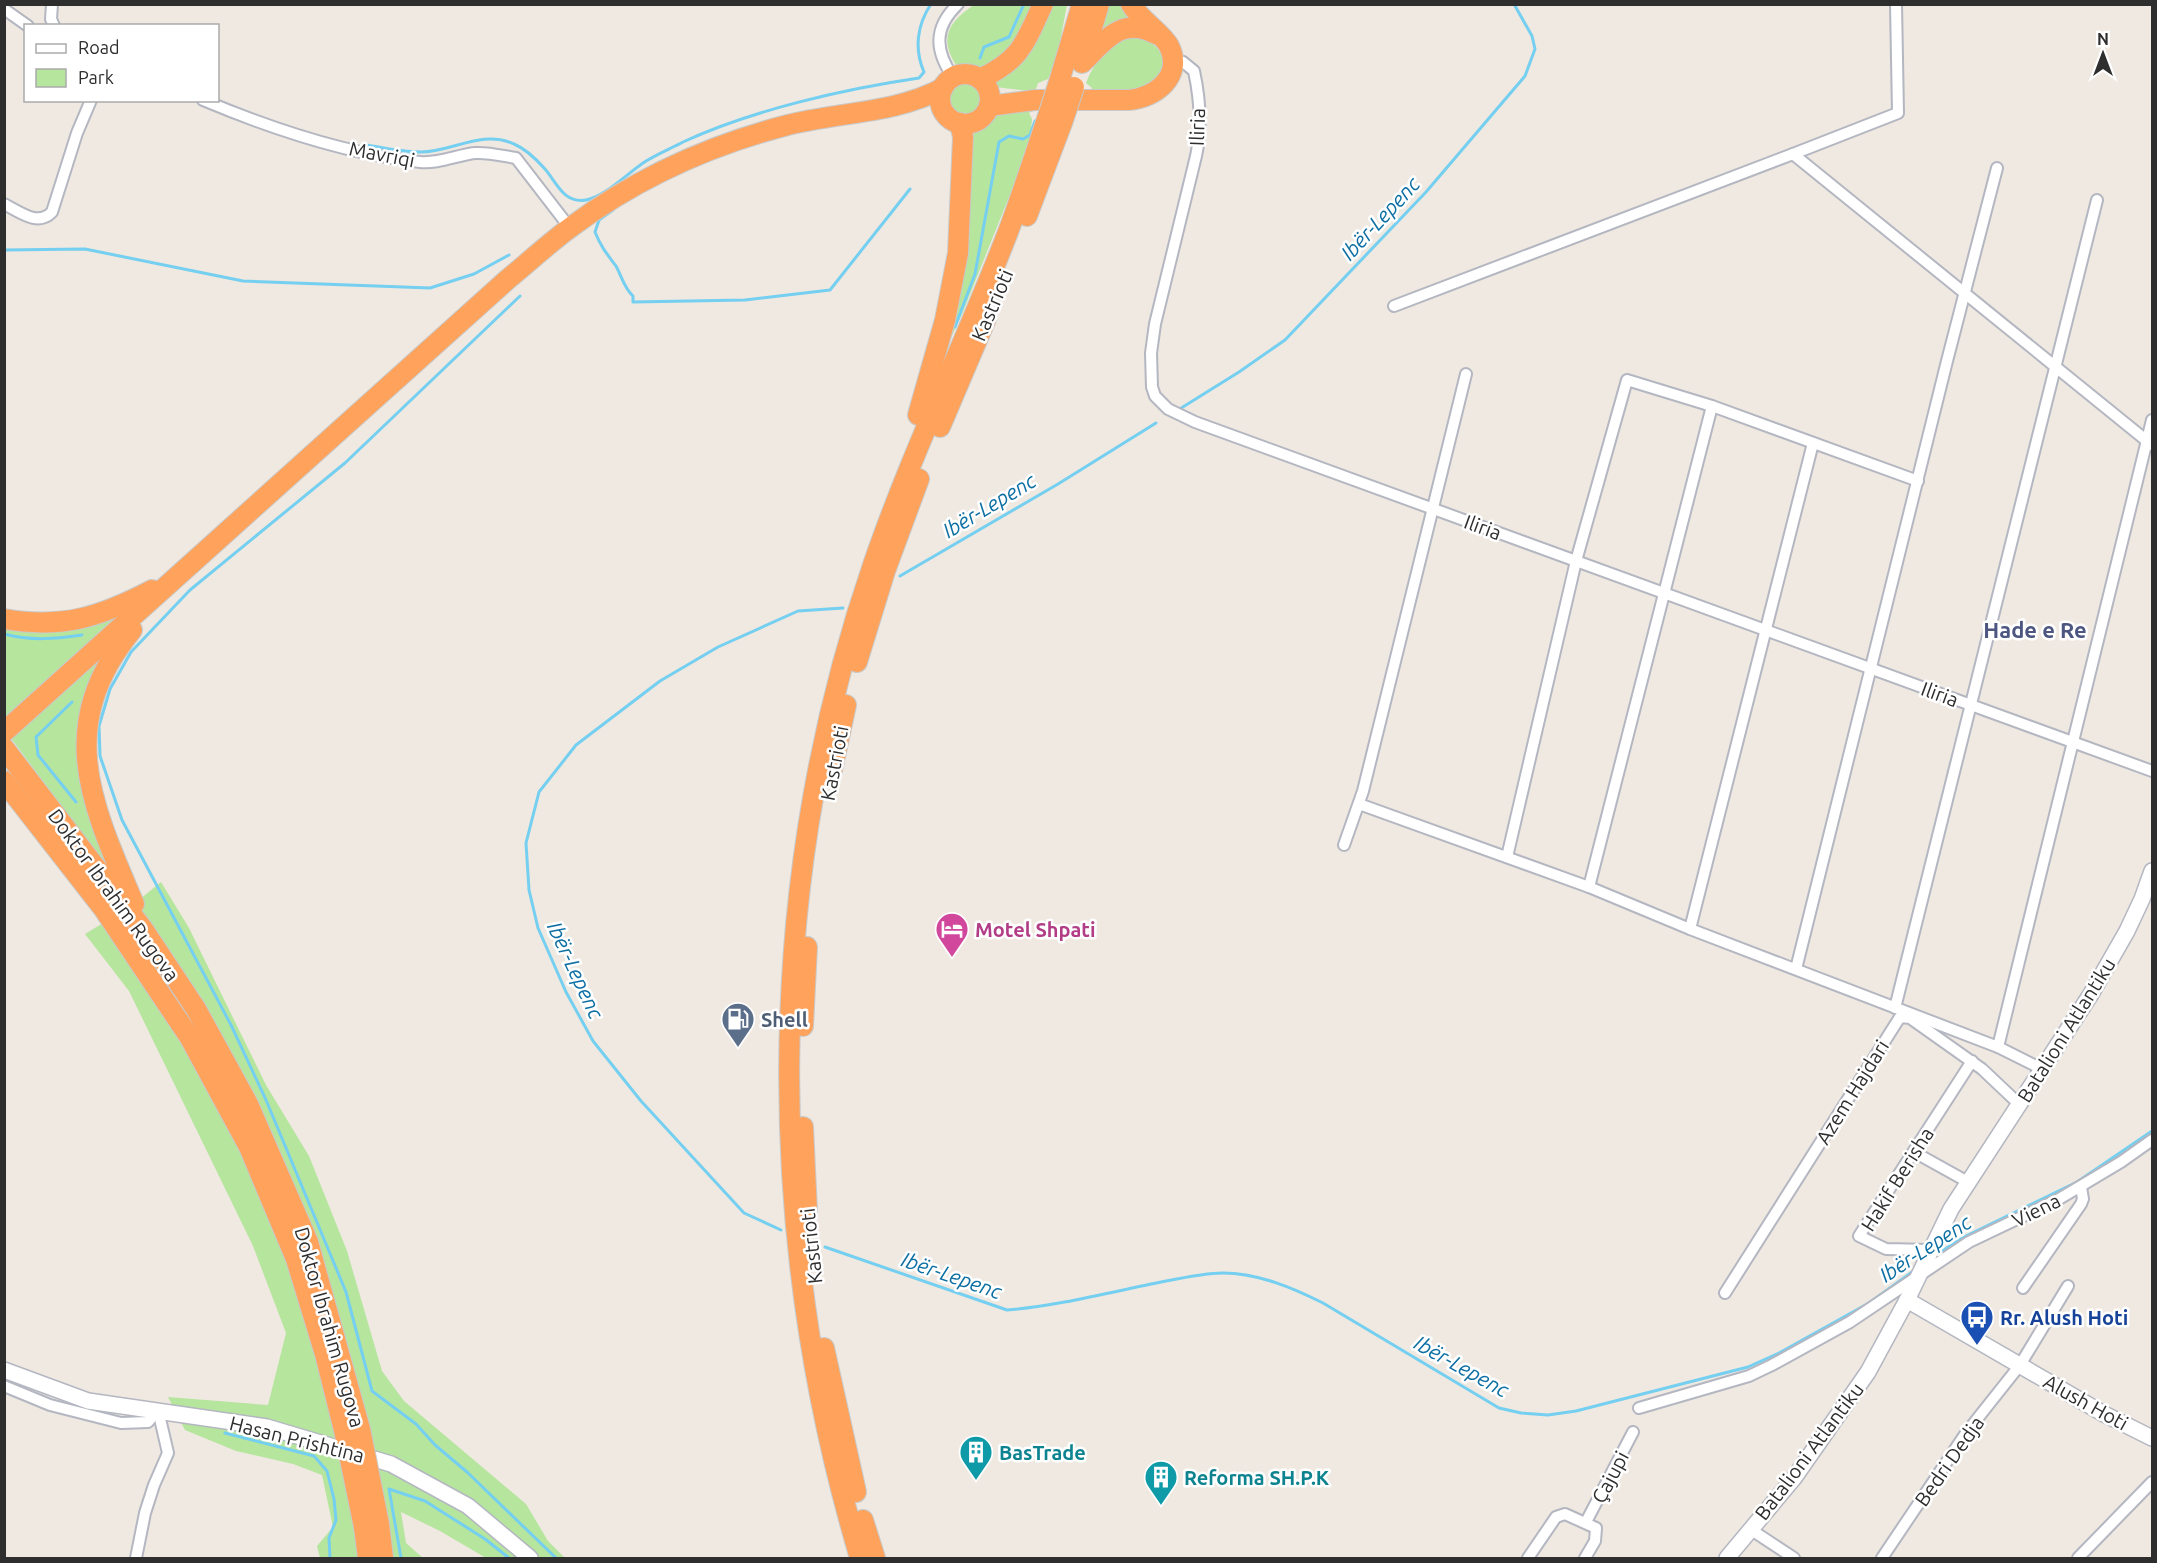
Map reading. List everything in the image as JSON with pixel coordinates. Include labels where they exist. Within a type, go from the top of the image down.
[{"type":"highway","points":[[883,108],[952,118],[967,124],[981,118],[986,92],[1001,69],[1024,46],[1043,4]]},
{"type":"highway","name":"Kastrioti","points":[[858,1558],[811,1352],[792,1187],[789,1020],[806,834],[823,748],[856,618],[889,518],[1054,121],[1067,85],[1082,4]]},
{"type":"highway","name":"Kastrioti","points":[[1067,85],[1082,63],[1099,4]]},
{"type":"highway","points":[[7,729],[508,279],[570,228],[624,193],[661,172],[731,143],[786,126],[883,108],[928,96],[948,83],[967,75],[986,92],[1035,100],[1143,99],[1165,85],[1172,60],[1169,46],[1146,24],[1131,4]]},
{"type":"highway","points":[[1082,63],[1118,30],[1128,27],[1142,29],[1163,39]]},
{"type":"highway","points":[[889,518],[929,380],[952,286],[960,226],[963,137],[941,104],[948,83]]},
{"type":"highway","name":"Kastrioti","points":[[875,1558],[851,1475],[824,1350],[808,1215],[802,1117],[803,1021],[812,899],[820,837],[845,709],[885,571],[924,466],[1020,236],[1054,121]]},
{"type":"highway","points":[[4,619],[58,623],[83,619],[111,610],[175,577]]},
{"type":"highway","points":[[143,929],[97,813],[87,768],[86,740],[89,713],[104,668],[175,577]]},
{"type":"highway","name":"Doktor Ibrahim Rugova","points":[[4,748],[143,929],[196,1009],[248,1104],[308,1242],[352,1430],[371,1526],[384,1558]]},
{"type":"highway","name":"Doktor Ibrahim Rugova","points":[[4,781],[103,908],[190,1038],[249,1147],[296,1258],[325,1354],[352,1430]]},
{"type":"highway","name":"Doktor Ibrahim Rugova","points":[[368,1558],[371,1526]]},
{"type":"street","points":[[52,4],[51,19],[53,24]]},
{"type":"street","points":[[948,83],[939,41],[941,27],[949,13],[958,4]]},
{"type":"street","points":[[1394,306],[1898,113],[1896,4]]},
{"type":"street","points":[[4,9],[25,24]]},
{"type":"street","name":"Iliria","points":[[1172,60],[1183,62],[1194,71],[1200,123],[1199,141],[1155,324],[1151,353],[1152,387],[1155,396],[1168,409],[1188,419],[2152,771]]},
{"type":"street","points":[[4,204],[37,220],[47,218],[52,212],[77,133],[90,102]]},
{"type":"street","name":"Mavriqi","points":[[208,102],[253,120],[321,142],[423,163],[477,153],[516,158],[570,228]]},
{"type":"street","points":[[1793,154],[1812,167],[2150,443]]},
{"type":"street","points":[[1796,969],[1997,168]]},
{"type":"street","points":[[1895,1008],[2097,200]]},
{"type":"street","points":[[1344,845],[1359,804],[1466,374]]},
{"type":"street","points":[[1507,857],[1576,561],[1627,380],[1712,406],[1918,481]]},
{"type":"street","points":[[1589,887],[1712,406]]},
{"type":"street","points":[[1998,1047],[2072,741],[2150,443],[2152,420]]},
{"type":"street","points":[[1690,929],[1813,443]]},
{"type":"street","points":[[1359,804],[1589,887],[1690,929],[1998,1047],[2042,1069]]},
{"type":"street","name":"Batalioni Atlantiku","points":[[1727,1558],[1794,1478],[1868,1372],[1907,1300],[1951,1209],[2091,994],[2123,939],[2152,871]]},
{"type":"street","name":"Azem Hajdari","points":[[1725,1293],[1897,1019],[1903,1016],[1910,1018],[1972,1060],[2019,1104]]},
{"type":"street","name":"Hakif Berisha","points":[[1930,1250],[1886,1249],[1859,1236],[1972,1060]]},
{"type":"street","name":"Viena","points":[[1919,1274],[1969,1242],[2034,1212],[2081,1186],[2152,1140]]},
{"type":"street","points":[[1914,1152],[1968,1182]]},
{"type":"street","points":[[2023,1288],[2081,1204],[2084,1194],[2081,1186]]},
{"type":"street","points":[[1639,1408],[1749,1376],[1850,1322],[1919,1274]]},
{"type":"street","points":[[2020,1365],[2068,1286]]},
{"type":"street","name":"Alush Hoti","points":[[1907,1300],[2104,1414],[2152,1438]]},
{"type":"street","name":"Bedri Dedja","points":[[1882,1558],[1966,1433],[2020,1365]]},
{"type":"street","name":"Hasan Prishtina","points":[[4,1370],[88,1401],[267,1427],[391,1464],[468,1506],[530,1558]]},
{"type":"street","points":[[4,1386],[50,1405],[121,1423],[148,1422],[159,1410]]},
{"type":"street","points":[[136,1558],[145,1513],[168,1453],[159,1410]]},
{"type":"street","name":"Çajupi","points":[[1585,1558],[1595,1541],[1591,1525],[1594,1507],[1634,1432]]},
{"type":"street","points":[[2078,1558],[2152,1482]]},
{"type":"street","name":"Çajupi","points":[[1528,1558],[1556,1517],[1565,1514],[1591,1525]]},
{"type":"street","points":[[1750,1529],[1794,1558]]},
{"type":"green space","points":[[974,5],[1034,5],[1018,38],[1005,55],[977,71],[956,65],[947,38],[953,24]]},
{"type":"green space","points":[[1050,5],[1067,5],[1058,51],[1048,79],[1038,83],[1036,89],[1029,91],[995,87],[996,82],[1017,64]]},
{"type":"green space","points":[[1109,5],[1125,5],[1135,21],[1101,35]]},
{"type":"green space","points":[[1131,34],[1151,42],[1161,53],[1163,66],[1159,76],[1142,91],[1088,93],[1092,88],[1086,83],[1098,60],[1110,48]]},
{"type":"green space","points":[[965,83],[976,88],[981,99],[976,110],[965,115],[954,110],[949,99],[954,88]]},
{"type":"green space","points":[[1036,109],[1029,113],[1032,119],[1030,141],[1015,182],[962,314],[934,374],[973,130],[995,111]]},
{"type":"green space","points":[[127,608],[5,722],[5,622]]},
{"type":"green space","points":[[119,636],[80,741],[125,892],[11,738]]},
{"type":"green space","points":[[161,882],[189,928],[266,1085],[309,1156],[347,1251],[382,1371],[404,1401],[526,1504],[548,1541],[565,1558],[486,1558],[440,1531],[401,1512],[406,1543],[423,1558],[320,1558],[317,1546],[333,1527],[322,1475],[293,1464],[236,1451],[185,1430],[168,1397],[268,1405],[286,1333],[253,1246],[129,991],[85,934],[134,904]]},
{"type":"waterway","points":[[367,145],[421,152],[479,140],[502,140],[518,146],[531,155],[567,196],[572,199],[586,200],[608,190],[643,163],[658,155],[683,142],[738,120],[799,102],[919,78],[924,72],[919,55],[918,37],[931,4]]},
{"type":"waterway","points":[[980,58],[984,47],[1009,37],[1024,4]]},
{"type":"waterway","name":"Ibër-Lepenc","points":[[1178,410],[1285,340],[1426,192],[1525,76],[1535,49],[1532,36],[1514,4]]},
{"type":"waterway","points":[[955,327],[975,274],[999,142],[1009,136],[1023,139],[1030,135],[1035,121]]},
{"type":"waterway","points":[[613,210],[599,220],[595,232],[633,296],[633,302],[745,300],[830,290],[910,189]]},
{"type":"waterway","points":[[4,250],[85,249],[243,281],[430,288],[474,274],[509,255]]},
{"type":"waterway","points":[[520,296],[345,463],[190,590],[131,652],[110,689],[99,726],[100,756],[122,820],[231,1025],[266,1100],[346,1292],[372,1391],[416,1424],[435,1445],[467,1472],[556,1558]]},
{"type":"waterway","name":"Ibër-Lepenc","points":[[900,576],[1058,484],[1156,423]]},
{"type":"waterway","name":"Ibër-Lepenc","points":[[781,1230],[744,1213],[641,1101],[593,1041],[566,992],[538,928],[529,890],[526,843],[539,792],[576,745],[660,681],[718,647],[798,611],[843,608]]},
{"type":"waterway","points":[[4,634],[43,639],[82,635]]},
{"type":"waterway","points":[[72,702],[36,737],[38,755],[76,802]]},
{"type":"waterway","name":"Ibër-Lepenc","points":[[1937,1254],[1966,1236],[2077,1182],[2152,1131]]},
{"type":"waterway","name":"Ibër-Lepenc","points":[[825,1247],[1007,1310],[1061,1303],[1206,1274],[1236,1274],[1262,1279],[1323,1303],[1499,1408],[1521,1413],[1548,1415],[1576,1411],[1748,1367],[1779,1353],[1869,1303],[1915,1270]]},
{"type":"waterway","points":[[225,1433],[314,1456],[327,1471],[334,1499],[336,1520],[329,1538],[330,1558]]},
{"type":"waterway","points":[[401,1558],[389,1489],[425,1501],[485,1539],[509,1558]]},
{"type":"place","name":"Motel Shpati","points":[[952,958]]},
{"type":"place","name":"Shell","points":[[738,1048]]},
{"type":"place","name":"Rr. Alush Hoti","points":[[1977,1346]]},
{"type":"place","name":"BasTrade","points":[[976,1481]]},
{"type":"place","name":"Reforma SH.P.K","points":[[1161,1506]]},
{"type":"district","name":"Hade e Re","points":[[2035,629]]}]
